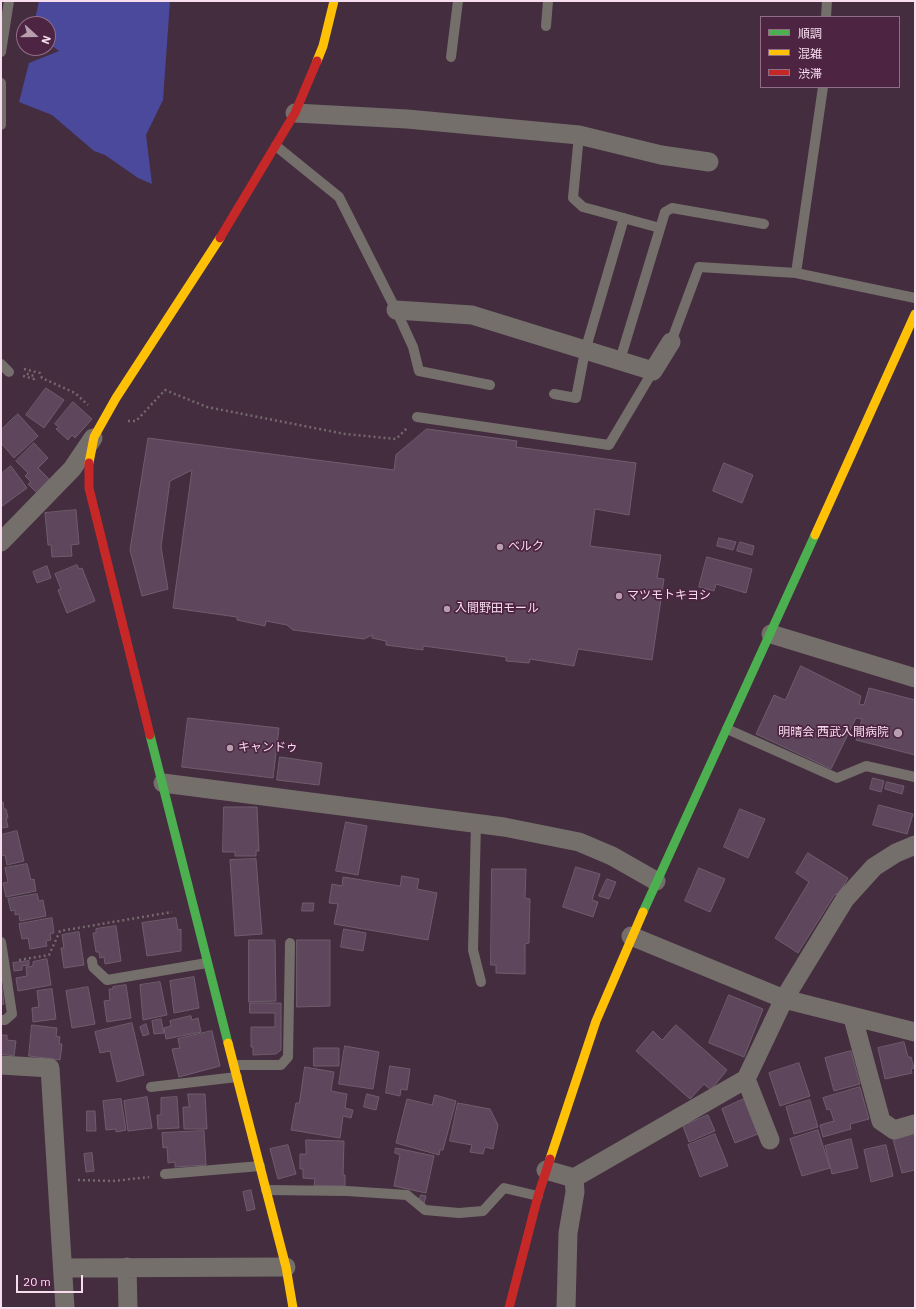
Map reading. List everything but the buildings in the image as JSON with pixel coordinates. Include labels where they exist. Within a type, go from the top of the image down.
[{"type":"street","points":[[1,542],[72,469],[94,437],[104,418],[243,202],[295,113],[323,46],[334,1]]},
{"type":"street","points":[[295,113],[407,119],[579,135],[661,155],[709,162]]},
{"type":"street","points":[[396,310],[472,315],[653,371],[670,342]]},
{"type":"street","points":[[509,1308],[538,1196],[596,1020],[631,936],[771,634],[915,314]]},
{"type":"street","points":[[94,437],[89,463],[89,488],[193,908],[286,1267],[292,1308]]},
{"type":"street","points":[[771,634],[915,678]]},
{"type":"street","points":[[163,783],[504,827],[579,842],[612,856],[656,881]]},
{"type":"street","points":[[546,1170],[574,1178],[746,1079],[784,1000],[844,899],[874,867],[896,853],[915,845]]},
{"type":"street","points":[[631,936],[784,1000],[915,1032]]},
{"type":"street","points":[[853,1018],[881,1121],[894,1130],[915,1124]]},
{"type":"street","points":[[1,1065],[50,1068],[65,1308]]},
{"type":"street","points":[[746,1079],[770,1140]]},
{"type":"street","points":[[566,1308],[568,1233],[575,1192],[574,1178]]},
{"type":"street","points":[[127,1267],[128,1308]]},
{"type":"street","points":[[63,1268],[286,1267]]},
{"type":"lane","points":[[1,52],[9,1]]},
{"type":"lane","points":[[451,57],[458,1]]},
{"type":"lane","points":[[546,26],[548,1]]},
{"type":"lane","points":[[826,1],[826,16]]},
{"type":"lane","points":[[1,83],[1,125]]},
{"type":"lane","points":[[796,273],[823,88]]},
{"type":"lane","points":[[579,135],[573,198],[583,206],[660,228]]},
{"type":"lane","points":[[276,146],[339,196],[413,347],[419,371],[490,385]]},
{"type":"lane","points":[[620,360],[665,212],[672,208],[764,224]]},
{"type":"lane","points":[[554,394],[576,398],[585,351],[624,218]]},
{"type":"lane","points":[[670,342],[699,267],[796,273],[915,298]]},
{"type":"lane","points":[[1,364],[9,372]]},
{"type":"lane","points":[[417,417],[609,445],[653,371]]},
{"type":"lane","points":[[727,729],[837,778],[866,766],[915,777]]},
{"type":"lane","points":[[476,824],[473,950],[481,982]]},
{"type":"lane","points":[[1,942],[12,1014],[5,1020],[1,1020]]},
{"type":"lane","points":[[234,1065],[281,1065],[288,1057],[290,943]]},
{"type":"lane","points":[[92,961],[93,967],[107,980],[207,963]]},
{"type":"lane","points":[[151,1087],[237,1077]]},
{"type":"lane","points":[[165,1174],[260,1166]]},
{"type":"lane","points":[[266,1190],[347,1191],[407,1195],[425,1210],[459,1213],[483,1211],[504,1188],[538,1196]]},
{"type":"path","points":[[40,373],[42,378],[75,394],[104,418],[118,421],[136,421],[165,390],[207,407],[352,435],[396,440],[417,417]]},
{"type":"path","points":[[5,962],[49,955],[60,931],[193,908]]},
{"type":"path","points":[[57,1180],[113,1181],[165,1174]]},
{"type":"shaded area","points":[[39,1],[170,1],[163,100],[146,135],[152,184],[138,178],[105,155],[94,151],[52,115],[19,102],[29,63],[46,56],[56,56],[56,52],[59,51],[56,49],[56,16],[36,16]]},
{"type":"traffic: fast","points":[[643,912],[815,535]]},
{"type":"traffic: fast","points":[[150,735],[228,1043]]},
{"type":"traffic: slow","points":[[317,61],[323,46],[334,1]]},
{"type":"traffic: slow","points":[[89,463],[94,437],[116,398],[220,238]]},
{"type":"traffic: slow","points":[[815,535],[915,314]]},
{"type":"traffic: slow","points":[[550,1159],[596,1021],[643,912]]},
{"type":"traffic: slow","points":[[228,1043],[286,1267],[293,1308]]},
{"type":"traffic: jam","points":[[220,238],[295,113],[317,61]]},
{"type":"traffic: jam","points":[[89,463],[89,488],[150,735]]},
{"type":"traffic: jam","points":[[509,1308],[538,1196],[550,1159]]},
{"type":"place","name":"ベルク","points":[[500,547]]},
{"type":"place","name":"マツモトキヨシ","points":[[619,596]]},
{"type":"place","name":"入間野田モール","points":[[447,609]]},
{"type":"place","name":"明晴会 西武入間病院","points":[[898,733]]},
{"type":"place","name":"キャンドゥ","points":[[230,748]]}]
